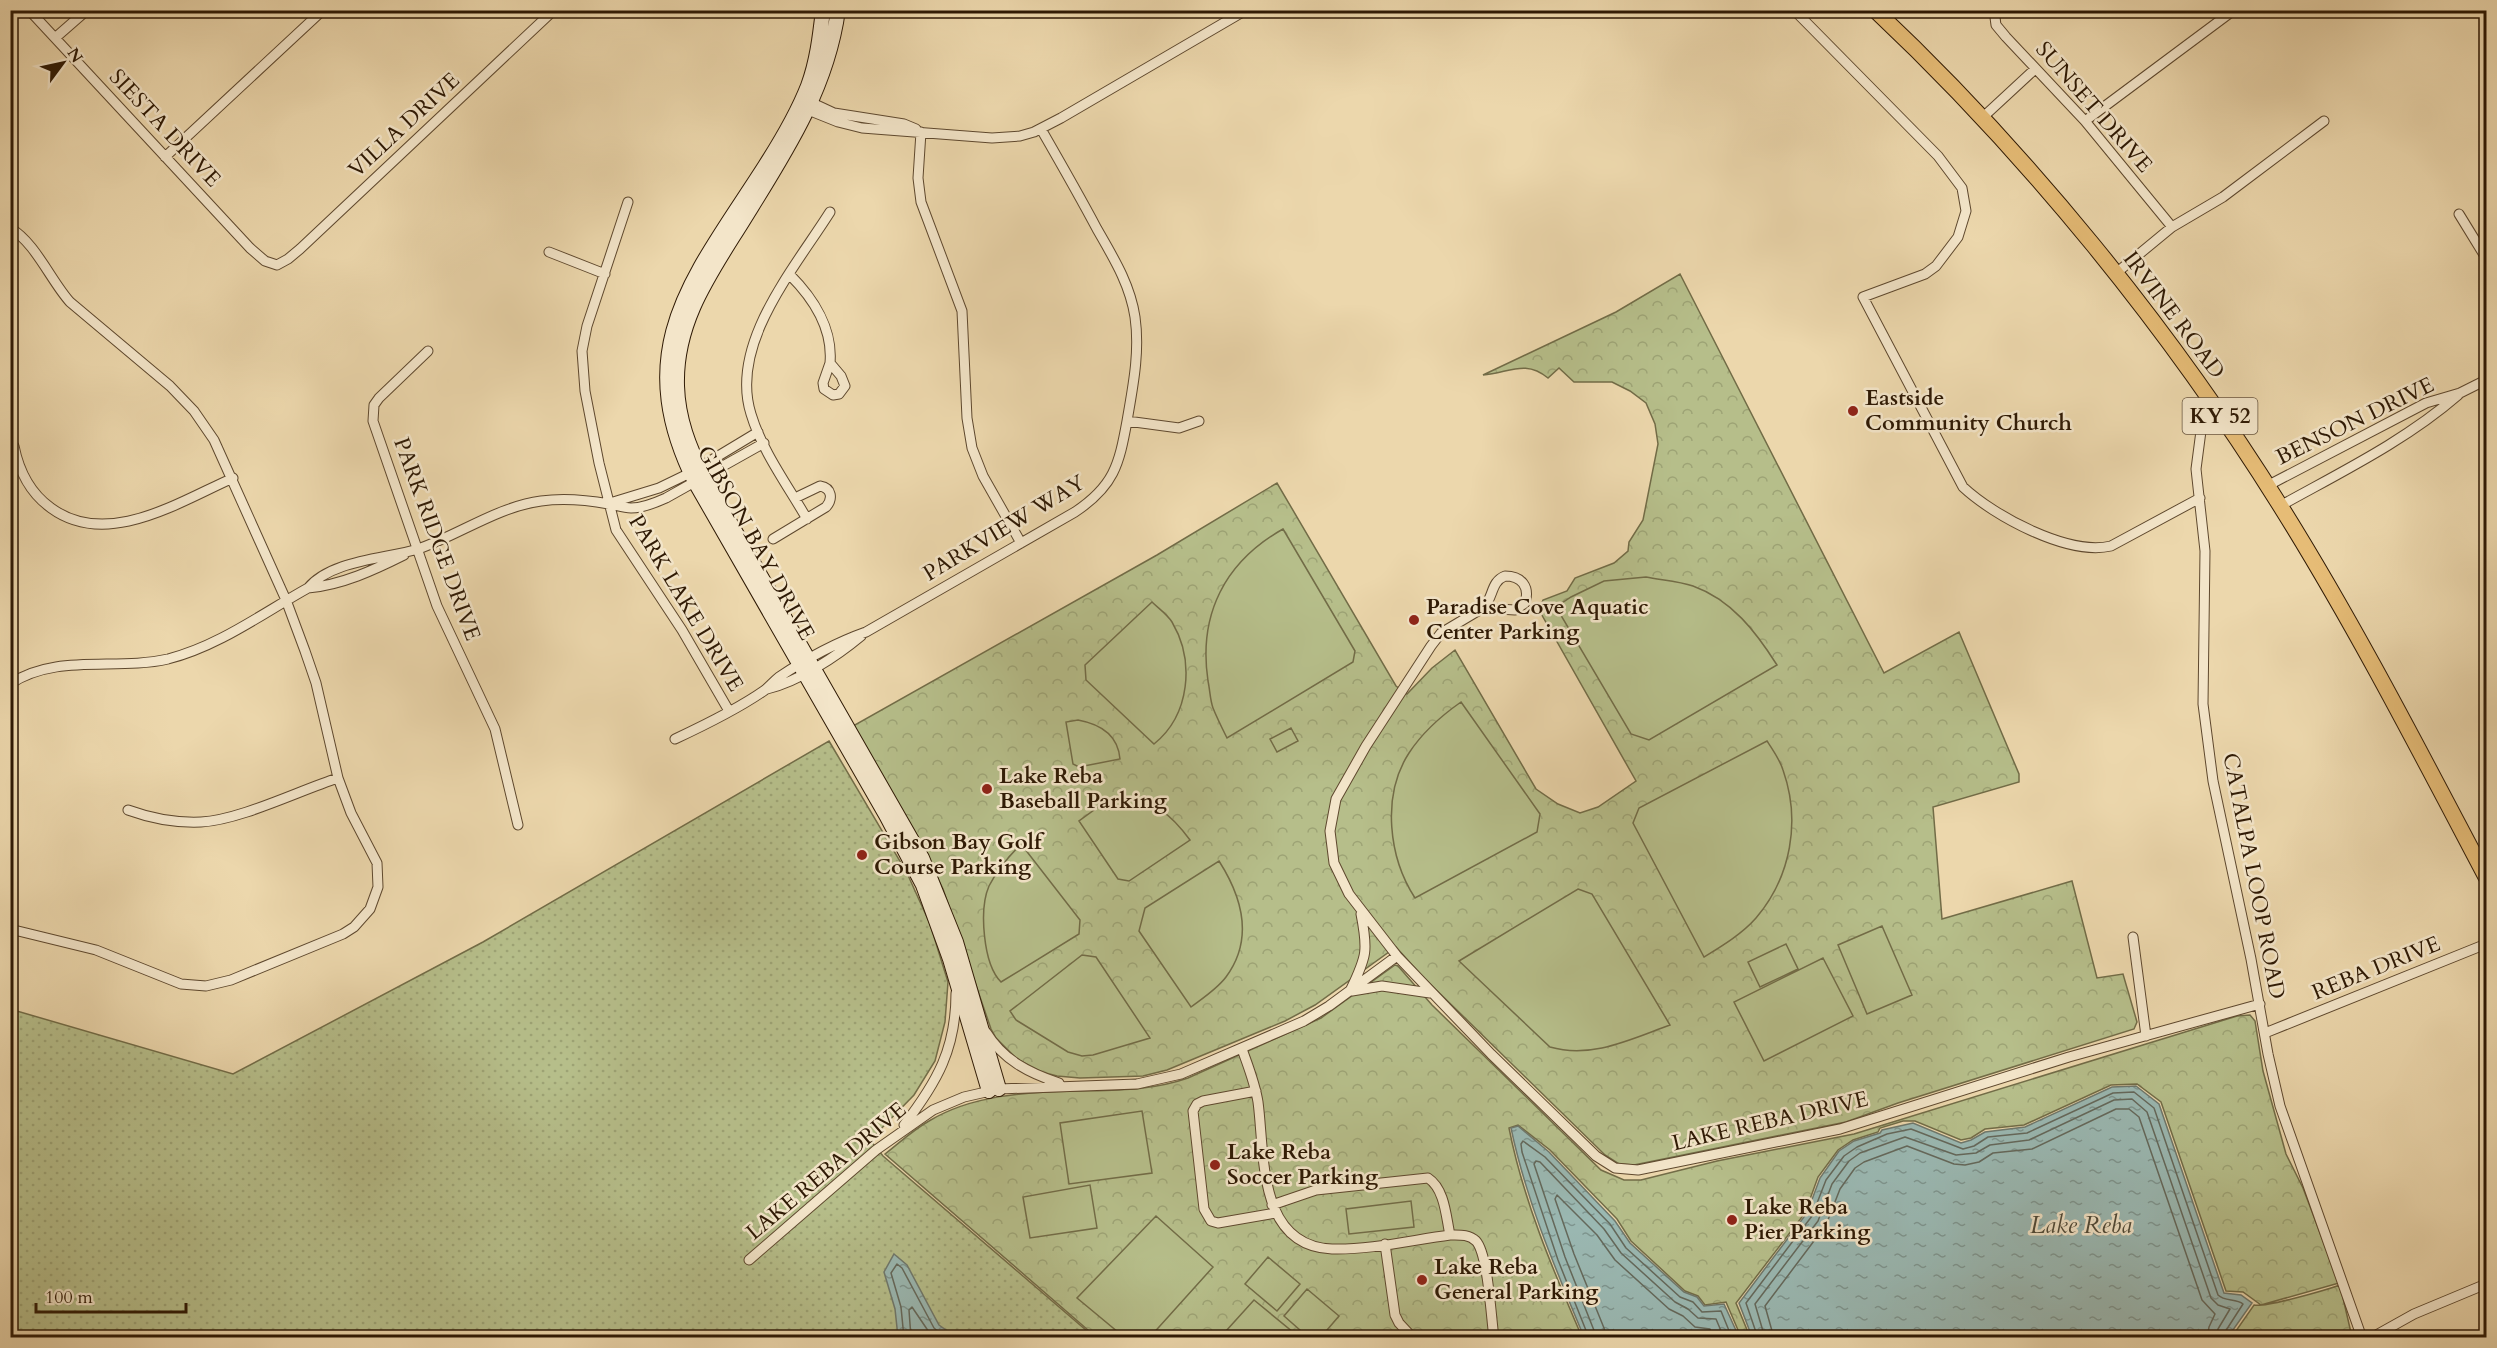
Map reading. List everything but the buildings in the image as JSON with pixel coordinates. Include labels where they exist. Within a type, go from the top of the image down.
[{"type":"main road","name":"IRVINE ROAD","points":[[1875,10],[1981,118],[2069,217],[2115,274],[2219,414],[2280,506],[2344,612],[2487,877]]},
{"type":"street","name":"SIESTA DRIVE","points":[[29,10],[257,256],[276,265]]},
{"type":"street","points":[[55,38],[87,10]]},
{"type":"street","points":[[165,156],[322,10]]},
{"type":"street","name":"VILLA DRIVE","points":[[276,265],[288,260],[300,249],[554,10]]},
{"type":"street","name":"GIBSON BAY DRIVE","points":[[806,104],[822,10]]},
{"type":"street","name":"GIBSON BAY DRIVE","points":[[838,10],[830,51],[806,104],[696,276],[674,326],[667,360],[666,394],[673,428],[697,475],[866,770],[928,883],[956,942],[981,1023],[994,1090]]},
{"type":"street","points":[[806,104],[850,126],[888,131],[1006,138],[1020,136],[1041,129],[1246,10]]},
{"type":"street","points":[[1794,10],[1938,156],[1962,188],[1966,211],[1958,237],[1936,266],[1925,274],[1863,297],[1963,487],[1976,499],[2027,528],[2057,541],[2097,549],[2111,546],[2200,498]]},
{"type":"street","name":"SUNSET DRIVE","points":[[1994,10],[1996,25],[2085,122],[2172,227]]},
{"type":"street","points":[[2085,122],[2234,10]]},
{"type":"street","points":[[1981,118],[2035,69]]},
{"type":"street","points":[[2115,274],[2172,227],[2223,198],[2324,122]]},
{"type":"street","name":"PARKVIEW WAY","points":[[675,739],[767,689],[776,679],[841,652],[866,632],[1082,508],[1105,488],[1118,465],[1137,353],[1132,303],[1115,262],[1041,129]]},
{"type":"street","points":[[921,132],[918,178],[921,202],[962,311],[967,418],[972,448],[983,476],[1021,543]]},
{"type":"street","name":"PARK LAKE DRIVE","points":[[628,202],[585,332],[582,364],[585,391],[608,504],[621,539],[682,630],[729,711]]},
{"type":"street","points":[[807,519],[758,432],[748,402],[747,363],[760,324],[830,213]]},
{"type":"street","points":[[2458,214],[2487,258]]},
{"type":"street","points":[[10,228],[26,241],[59,290],[70,302],[170,386],[194,411],[214,440],[286,600],[316,683],[338,778],[351,813],[372,852],[379,875],[378,887],[370,909],[354,927],[343,934],[231,980],[206,986],[193,986],[170,980],[96,950],[10,929]]},
{"type":"street","points":[[549,252],[605,274]]},
{"type":"street","points":[[790,275],[813,302],[823,321],[830,363]]},
{"type":"street","name":"PARK RIDGE DRIVE","points":[[428,351],[379,398],[372,413],[437,606],[495,729],[518,825]]},
{"type":"street","name":"BENSON DRIVE","points":[[2267,486],[2426,403],[2460,393],[2487,380]]},
{"type":"street","name":"BENSON DRIVE","points":[[2280,506],[2400,438],[2435,415],[2460,393]]},
{"type":"street","name":"CATALPA LOOP ROAD","points":[[2219,414],[2201,431],[2196,469],[2205,551],[2204,704],[2208,750],[2284,1122],[2362,1338]]},
{"type":"street","points":[[1127,421],[1179,428],[1199,421]]},
{"type":"street","points":[[697,475],[758,432]]},
{"type":"street","points":[[308,588],[322,587],[377,569],[417,549],[529,503],[567,500],[608,504],[697,475],[764,443]]},
{"type":"street","points":[[14,446],[22,472],[39,497],[66,517],[88,524],[112,525],[138,519],[233,478]]},
{"type":"street","points":[[773,539],[829,503],[830,493],[825,487],[816,487],[795,498]]},
{"type":"street","points":[[10,684],[44,668],[139,663],[182,655],[225,636],[308,588],[321,576],[372,558],[417,549]]},
{"type":"street","points":[[350,566],[354,577]]},
{"type":"street","points":[[1512,576],[1524,583],[1527,596],[1521,608],[1509,611],[1483,608],[1499,579],[1512,576]]},
{"type":"street","name":"LAKE REBA DRIVE","points":[[1483,608],[1441,633],[1366,746],[1336,800],[1330,831],[1332,852],[1343,884],[1361,912],[1396,956],[1596,1156],[1615,1168],[1626,1171],[1644,1169],[1840,1129],[2146,1035],[2260,1004]]},
{"type":"street","points":[[128,810],[142,815],[182,821],[213,821],[338,778]]},
{"type":"street","name":"GIBSON BAY DRIVE","points":[[928,883],[994,1090]]},
{"type":"street","points":[[1350,992],[1364,963],[1367,945],[1361,912]]},
{"type":"street","points":[[2133,937],[2146,1035]]},
{"type":"street","name":"REBA DRIVE","points":[[2265,1033],[2487,944]]},
{"type":"street","name":"LAKE REBA DRIVE","points":[[749,1260],[898,1132],[948,1103],[994,1090],[1120,1085],[1154,1081],[1181,1074],[1304,1021],[1350,992],[1396,956]]},
{"type":"street","points":[[898,1132],[925,1098],[946,1060],[955,1021],[957,979]]},
{"type":"street","points":[[1350,992],[1382,986],[1431,993]]},
{"type":"street","points":[[981,1023],[998,1049],[1017,1065],[1039,1077],[1066,1086]]},
{"type":"street","points":[[1242,1049],[1256,1091],[1267,1184],[1274,1209],[1292,1233],[1318,1246],[1341,1248],[1450,1235],[1470,1237],[1480,1247],[1484,1256],[1494,1338]]},
{"type":"street","points":[[1256,1091],[1203,1101],[1197,1104],[1193,1111],[1204,1209],[1211,1221],[1218,1223],[1274,1209],[1316,1190],[1428,1178],[1438,1189],[1450,1235]]},
{"type":"street","points":[[1385,1244],[1395,1315],[1413,1338]]},
{"type":"street","points":[[2371,1338],[2414,1314],[2487,1284]]},
{"type":"green space","points":[[1680,274],[1884,673],[1959,632],[2019,774],[2019,782],[1933,807],[1942,919],[2072,881],[2097,978],[2123,974],[2137,1022],[2134,1029],[1898,1103],[1846,1122],[1634,1165],[1619,1164],[1605,1155],[1422,976],[1396,947],[1315,1005],[1285,1021],[1167,1070],[1143,1076],[1080,1078],[1042,1072],[1017,1059],[996,1038],[991,1029],[943,889],[853,726],[1157,555],[1277,483],[1396,686],[1407,694],[1432,668],[1455,650],[1536,789],[1558,804],[1580,813],[1598,807],[1636,781],[1539,610],[1543,600],[1567,591],[1575,578],[1614,563],[1628,551],[1629,542],[1643,520],[1658,444],[1655,424],[1646,403],[1630,391],[1612,382],[1574,382],[1559,368],[1548,378],[1540,372],[1524,368],[1483,375],[1616,312]]},
{"type":"green space","points":[[1283,529],[1355,651],[1353,662],[1227,738],[1211,702],[1208,681],[1207,634],[1212,612],[1220,592],[1245,557]]},
{"type":"green space","points":[[1646,577],[1688,584],[1720,600],[1742,618],[1777,665],[1649,740],[1631,734],[1556,607],[1604,581]]},
{"type":"green space","points":[[1152,602],[1172,622],[1184,653],[1186,670],[1182,703],[1166,732],[1154,744],[1086,680],[1085,665]]},
{"type":"green space","points":[[1461,702],[1540,814],[1537,832],[1415,898],[1399,865],[1394,846],[1392,807],[1394,788],[1400,770],[1414,746],[1432,725]]},
{"type":"green space","points":[[1078,720],[1094,724],[1112,737],[1120,759],[1079,767],[1073,764],[1066,722]]},
{"type":"green space","points":[[1291,728],[1298,741],[1277,752],[1270,739]]},
{"type":"green space","points":[[829,741],[907,873],[930,924],[948,982],[945,1022],[935,1061],[914,1095],[870,1140],[883,1156],[1094,1337],[11,1337],[10,1009],[233,1074],[483,942]]},
{"type":"green space","points":[[1767,741],[1782,766],[1791,809],[1792,828],[1785,867],[1778,885],[1756,918],[1725,944],[1704,957],[1633,823],[1639,808]]},
{"type":"green space","points":[[1122,800],[1153,806],[1169,816],[1190,840],[1129,881],[1118,879],[1079,821],[1101,805]]},
{"type":"green space","points":[[1021,844],[1080,920],[1079,934],[1001,982],[990,963],[987,950],[984,936],[984,908],[992,880]]},
{"type":"green space","points":[[1219,861],[1239,904],[1242,918],[1240,948],[1235,963],[1226,977],[1191,1007],[1139,931],[1145,908]]},
{"type":"green space","points":[[1578,889],[1592,894],[1670,1025],[1596,1049],[1581,1051],[1550,1047],[1459,961]]},
{"type":"green space","points":[[1882,926],[1912,995],[1867,1014],[1838,945]]},
{"type":"green space","points":[[1786,944],[1798,969],[1760,987],[1748,962]]},
{"type":"green space","points":[[1082,955],[1096,957],[1150,1038],[1093,1055],[1082,1056],[1068,1052],[1016,1020],[1010,1011]]},
{"type":"green space","points":[[1823,958],[1853,1016],[1764,1061],[1734,1002]]},
{"type":"green space","points":[[1395,965],[1432,1005],[1601,1170],[1624,1180],[1641,1180],[1717,1161],[1854,1134],[2237,1016],[2250,1015],[2255,1021],[2263,1071],[2286,1154],[2303,1188],[2339,1283],[2261,1305],[2243,1292],[2226,1291],[2161,1102],[2137,1084],[2111,1085],[2024,1125],[1985,1129],[1971,1138],[1961,1140],[1915,1121],[1903,1121],[1853,1140],[1838,1150],[1818,1177],[1805,1213],[1736,1303],[1750,1337],[1741,1337],[1726,1302],[1705,1305],[1698,1296],[1685,1291],[1631,1241],[1617,1219],[1550,1150],[1518,1125],[1509,1128],[1522,1182],[1550,1260],[1582,1337],[1096,1337],[885,1154],[929,1121],[963,1105],[981,1100],[1038,1092],[1147,1088],[1188,1078],[1321,1018]]},
{"type":"green space","points":[[1142,1111],[1152,1173],[1069,1184],[1060,1123]]},
{"type":"green space","points":[[1090,1185],[1097,1228],[1030,1238],[1023,1197]]},
{"type":"green space","points":[[1411,1201],[1414,1227],[1349,1234],[1346,1209]]},
{"type":"green space","points":[[1156,1216],[1213,1267],[1150,1337],[1124,1337],[1077,1298]]},
{"type":"green space","points":[[1268,1257],[1300,1284],[1277,1311],[1245,1284]]},
{"type":"green space","points":[[2340,1285],[2352,1337],[2231,1338],[2254,1305],[2282,1301]]},
{"type":"green space","points":[[1307,1289],[1339,1316],[1321,1337],[1308,1337],[1284,1316]]},
{"type":"green space","points":[[1254,1300],[1299,1337],[1233,1337],[1226,1331]]},
{"type":"water","name":"Lake Reba","points":[[2136,1086],[2159,1104],[2224,1293],[2241,1295],[2252,1303],[2228,1337],[1752,1337],[1739,1303],[1807,1213],[1820,1178],[1839,1151],[1854,1141],[1880,1133],[1882,1130],[1913,1123],[1961,1143],[1985,1132],[2025,1127],[2112,1087]]},
{"type":"water","points":[[1518,1126],[1549,1152],[1615,1221],[1630,1243],[1684,1292],[1697,1297],[1704,1306],[1724,1304],[1739,1337],[1584,1337],[1525,1182],[1511,1128]]},
{"type":"water","points":[[894,1254],[907,1265],[939,1325],[956,1337],[898,1337],[895,1309],[884,1272]]},
{"type":"place","name":"Eastside Community Church","points":[[1853,411]]},
{"type":"place","name":"Paradise Cove Aquatic Center Parking","points":[[1414,620]]},
{"type":"place","name":"Lake Reba Baseball Parking","points":[[987,789]]},
{"type":"place","name":"Gibson Bay Golf Course Parking","points":[[862,855]]},
{"type":"place","name":"Lake Reba Soccer Parking","points":[[1215,1165]]},
{"type":"place","name":"Lake Reba Pier Parking","points":[[1732,1220]]},
{"type":"place","name":"Lake Reba General Parking","points":[[1422,1280]]}]
